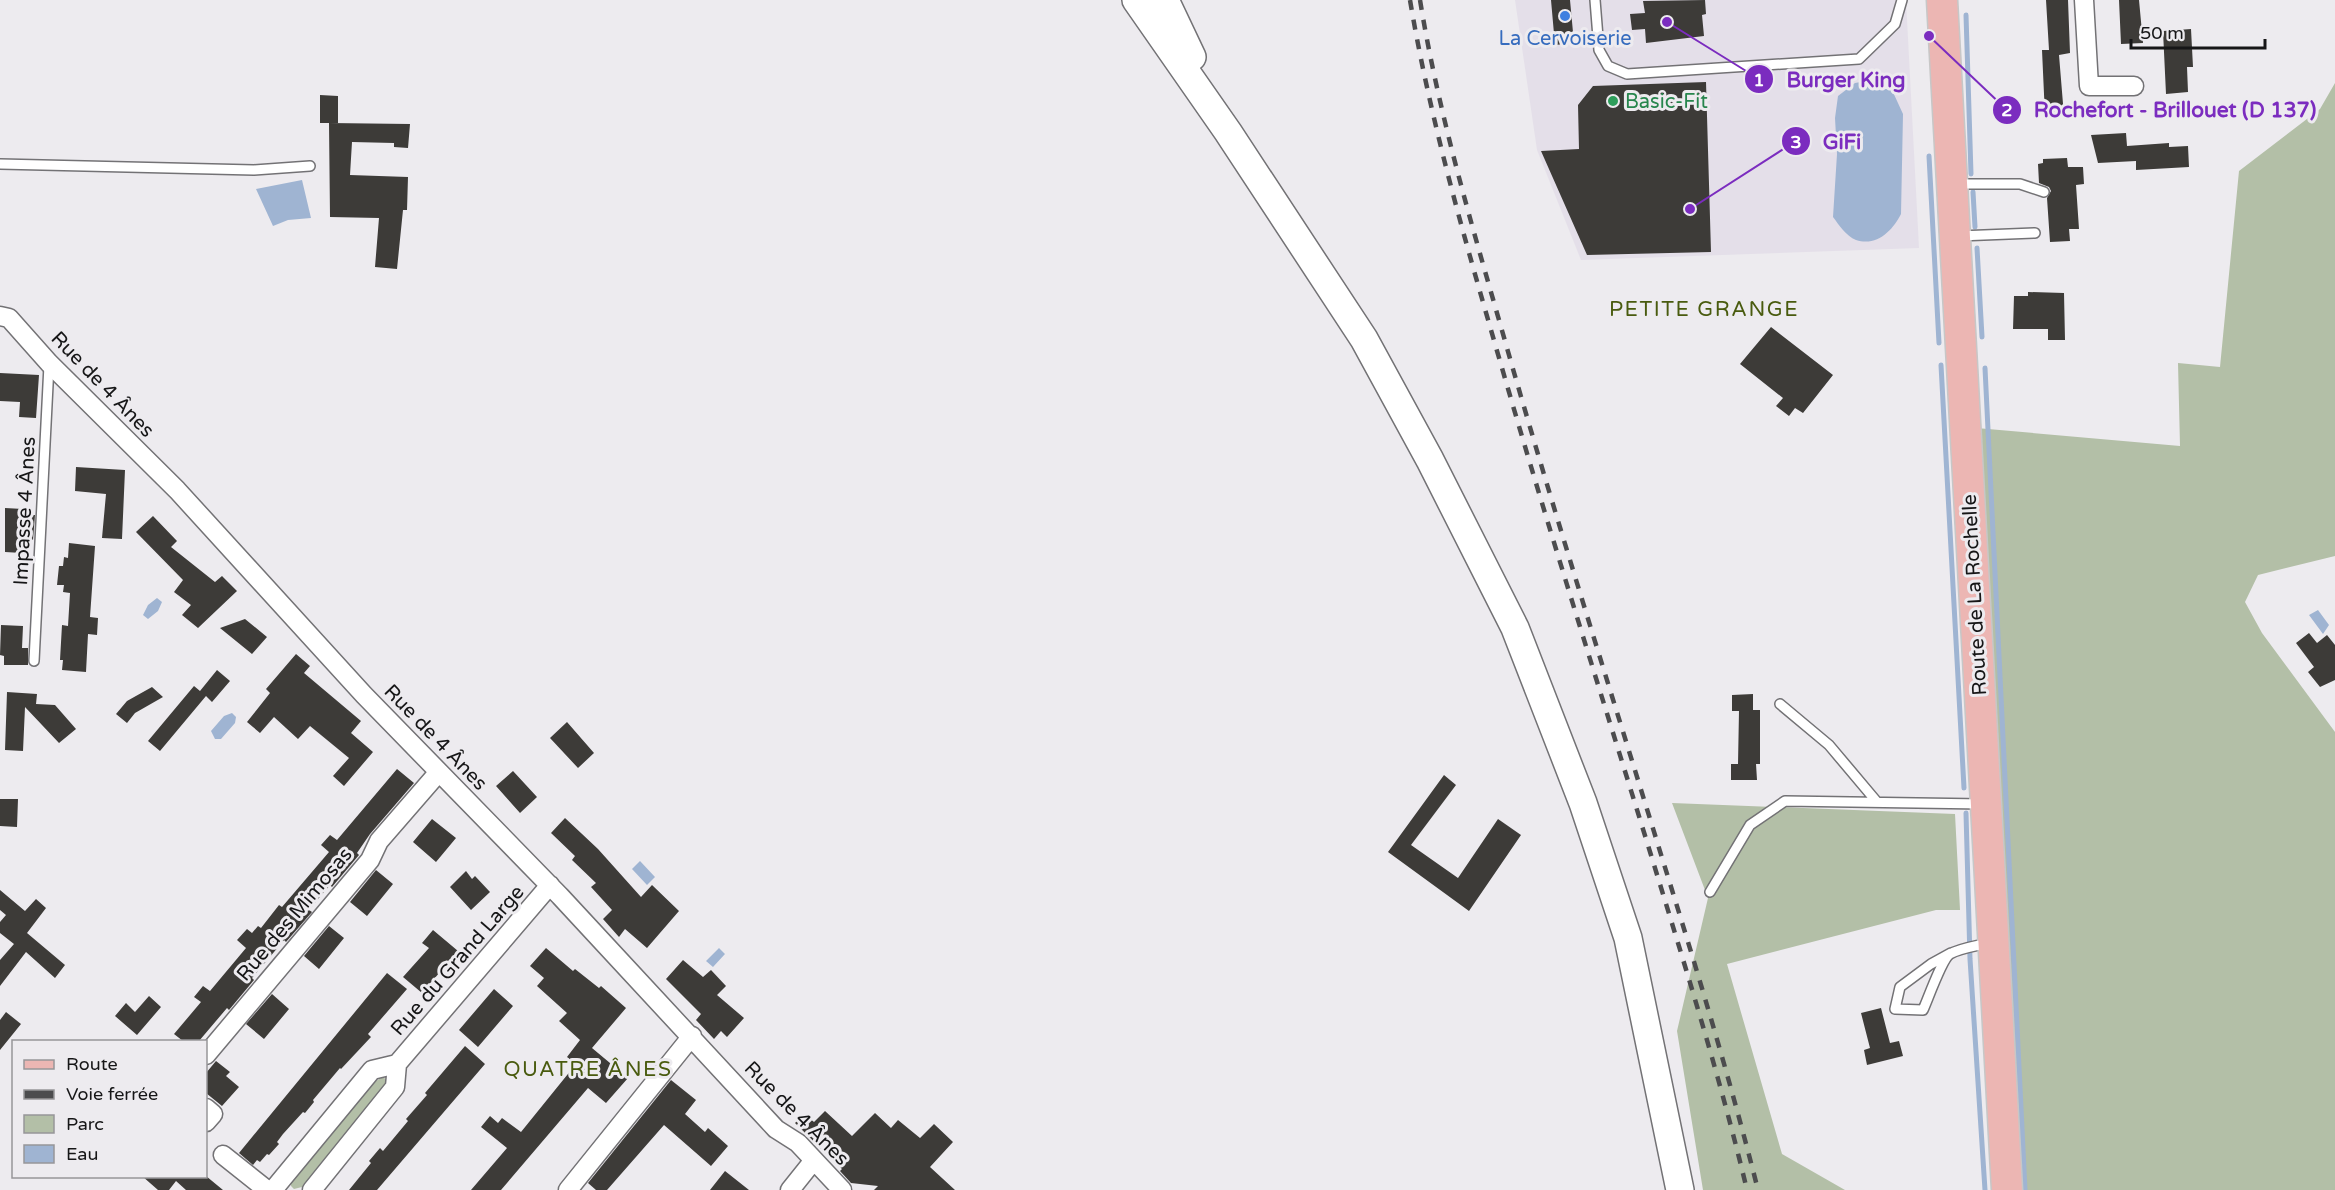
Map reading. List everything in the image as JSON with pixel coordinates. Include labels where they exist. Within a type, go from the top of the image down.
[{"type":"main road","points":[[1136,0],[1227,131],[1364,339],[1430,460],[1515,628],[1583,803],[1628,938],[1680,1190]]},
{"type":"main road","points":[[1165,0],[1227,131]]},
{"type":"main road","name":"Route de La Rochelle","points":[[1942,0],[2007,1190]]},
{"type":"street","points":[[2084,0],[2089,86],[2134,87]]},
{"type":"street","name":"Rue de 4 Ânes","points":[[0,316],[9,318],[49,363],[177,490],[438,773],[550,885],[776,1129],[798,1143],[842,1190]]},
{"type":"street","name":"Rue des Mimosas","points":[[207,1054],[370,860],[379,841],[438,773]]},
{"type":"street","name":"Rue du Grand Large","points":[[312,1190],[395,1087],[397,1064],[550,885]]},
{"type":"street","points":[[568,1190],[692,1036]]},
{"type":"street","name":"Rue du Grand Large","points":[[273,1190],[372,1070],[397,1064]]},
{"type":"street","points":[[207,1109],[213,1114],[207,1121]]},
{"type":"street","points":[[223,1155],[267,1190]]},
{"type":"street","points":[[790,1190],[814,1160]]},
{"type":"lane","points":[[1595,0],[1599,50],[1608,66],[1627,74],[1859,59],[1894,24],[1902,0]]},
{"type":"lane","points":[[0,164],[254,170],[310,166]]},
{"type":"lane","points":[[1952,184],[2020,184],[2044,192]]},
{"type":"lane","points":[[1955,236],[2035,233]]},
{"type":"lane","name":"Impasse 4 Ânes","points":[[34,661],[49,363]]},
{"type":"lane","points":[[1780,704],[1829,746],[1877,802]]},
{"type":"lane","points":[[1710,892],[1750,825],[1785,801],[1986,804]]},
{"type":"lane","points":[[1951,953],[1942,962],[1937,981],[1923,1010],[1895,1009],[1900,987],[1931,964],[1951,953],[1993,942]]},
{"type":"shaded area","points":[[1515,0],[1906,0],[1919,248],[1581,260],[1537,150]]},
{"type":"green space","points":[[2335,83],[2335,556],[2258,575],[2245,602],[2262,633],[2335,732],[2335,1190],[2007,1190],[1965,427],[2180,446],[2178,363],[2220,367],[2239,171],[2320,109]]},
{"type":"green space","points":[[1672,803],[1955,814],[1960,910],[1936,910],[1727,964],[1782,1154],[1845,1190],[1703,1190],[1677,1031],[1708,898]]},
{"type":"green space","points":[[383,1077],[388,1081],[385,1086],[302,1187],[294,1189],[291,1186],[291,1180],[376,1081]]},
{"type":"water","points":[[1878,79],[1892,90],[1903,114],[1901,214],[1894,226],[1883,236],[1864,242],[1849,236],[1833,217],[1837,154],[1835,118],[1838,96],[1855,83]]},
{"type":"water","points":[[302,180],[311,218],[288,220],[273,226],[256,189]]},
{"type":"water","points":[[157,598],[162,602],[158,611],[148,619],[143,615],[148,605]]},
{"type":"water","points":[[2318,610],[2329,625],[2323,634],[2309,615]]},
{"type":"water","points":[[232,713],[236,717],[235,723],[221,739],[215,739],[211,731],[224,716]]},
{"type":"water","points":[[640,861],[655,877],[647,885],[632,869]]},
{"type":"water","points":[[719,948],[725,954],[713,967],[706,961]]},
{"type":"building","points":[[1551,0],[1570,0],[1574,43],[1555,45]]},
{"type":"building","points":[[1705,0],[1706,14],[1702,15],[1704,36],[1646,43],[1645,29],[1632,30],[1630,14],[1645,13],[1643,1]]},
{"type":"building","points":[[2046,0],[2068,0],[2070,53],[2059,55],[2064,116],[2045,116],[2042,50],[2049,50]]},
{"type":"building","points":[[2119,0],[2139,0],[2143,43],[2121,44]]},
{"type":"building","points":[[2191,29],[2193,67],[2187,67],[2188,92],[2166,94],[2163,31]]},
{"type":"building","points":[[1706,82],[1711,252],[1587,255],[1541,151],[1579,149],[1578,105],[1593,86]]},
{"type":"building","points":[[320,95],[338,96],[338,123],[320,123]]},
{"type":"building","points":[[329,123],[410,124],[408,148],[394,147],[394,143],[352,142],[350,175],[408,177],[407,210],[403,210],[397,269],[375,267],[379,218],[330,217]]},
{"type":"building","points":[[2126,133],[2127,146],[2169,143],[2169,147],[2188,146],[2189,167],[2136,170],[2136,161],[2098,163],[2091,135]]},
{"type":"building","points":[[2067,158],[2068,167],[2083,167],[2084,184],[2076,185],[2079,229],[2069,229],[2070,241],[2050,242],[2047,198],[2051,191],[2049,187],[2039,183],[2038,164],[2043,163],[2043,159]]},
{"type":"building","points":[[2028,292],[2064,293],[2065,340],[2048,340],[2048,329],[2013,329],[2014,296],[2028,296]]},
{"type":"building","points":[[1771,327],[1833,375],[1803,413],[1795,408],[1789,416],[1776,406],[1783,398],[1740,364]]},
{"type":"building","points":[[0,373],[39,375],[36,418],[19,417],[20,402],[0,401]]},
{"type":"building","points":[[76,467],[125,470],[122,539],[102,538],[106,494],[75,491]]},
{"type":"building","points":[[5,508],[23,509],[23,515],[35,515],[33,540],[22,539],[22,553],[5,552]]},
{"type":"building","points":[[153,516],[177,541],[171,547],[215,582],[222,576],[237,591],[198,628],[182,615],[191,605],[174,592],[183,580],[136,532]]},
{"type":"building","points":[[69,543],[95,546],[90,617],[98,618],[97,635],[88,634],[86,672],[62,670],[63,660],[60,660],[62,625],[68,626],[70,593],[63,592],[64,585],[57,585],[59,566],[63,566],[64,557],[68,558]]},
{"type":"building","points":[[245,619],[267,637],[252,654],[220,628]]},
{"type":"building","points":[[1,625],[23,626],[22,648],[28,648],[28,665],[4,665],[4,656],[0,655]]},
{"type":"building","points":[[2309,633],[2317,643],[2327,635],[2335,645],[2335,680],[2320,687],[2308,672],[2314,667],[2296,643]]},
{"type":"building","points":[[296,654],[310,666],[304,673],[361,721],[351,733],[373,752],[344,786],[333,776],[349,758],[310,726],[298,739],[274,717],[260,733],[247,722],[270,693],[266,689]]},
{"type":"building","points":[[217,670],[230,681],[212,702],[206,696],[160,751],[148,741],[194,686],[200,691]]},
{"type":"building","points":[[152,687],[163,697],[135,713],[127,723],[116,714],[127,701]]},
{"type":"building","points":[[7,692],[37,694],[36,704],[55,705],[76,729],[59,743],[25,707],[23,751],[5,750]]},
{"type":"building","points":[[1753,694],[1753,710],[1760,710],[1760,764],[1756,764],[1757,780],[1731,780],[1731,764],[1738,764],[1739,711],[1732,711],[1732,695]]},
{"type":"building","points":[[567,722],[594,753],[578,768],[550,738]]},
{"type":"building","points":[[397,769],[414,783],[370,834],[357,853],[359,855],[309,910],[312,912],[286,942],[284,940],[229,1010],[227,1008],[200,1040],[182,1040],[174,1034],[201,1002],[194,997],[203,986],[210,991],[246,948],[237,940],[247,929],[252,933],[258,926],[261,928],[279,905],[282,907],[329,852],[321,845],[330,835],[337,840]]},
{"type":"building","points":[[513,771],[537,797],[520,813],[496,786]]},
{"type":"building","points":[[1444,775],[1456,785],[1411,845],[1458,878],[1498,819],[1521,835],[1469,911],[1388,852]]},
{"type":"building","points":[[0,799],[18,799],[17,827],[0,826]]},
{"type":"building","points":[[565,818],[598,849],[641,897],[652,885],[679,911],[647,948],[625,929],[619,937],[603,919],[612,910],[591,887],[596,883],[572,860],[575,856],[551,833]]},
{"type":"building","points":[[432,819],[456,838],[436,862],[413,842]]},
{"type":"building","points":[[376,870],[393,884],[367,916],[350,902]]},
{"type":"building","points":[[466,871],[472,879],[475,876],[490,892],[471,910],[450,887]]},
{"type":"building","points":[[0,890],[25,911],[36,899],[46,908],[27,933],[65,965],[55,978],[26,952],[0,986],[0,960],[14,944],[0,933],[0,922],[6,915],[0,910]]},
{"type":"building","points":[[329,926],[344,938],[319,969],[304,956]]},
{"type":"building","points":[[433,930],[458,951],[422,993],[403,977],[429,948],[422,943]]},
{"type":"building","points":[[546,948],[573,971],[575,969],[599,988],[601,986],[626,1008],[592,1048],[628,1078],[606,1103],[588,1088],[501,1190],[471,1190],[507,1148],[481,1127],[490,1116],[498,1123],[502,1118],[521,1132],[576,1064],[567,1057],[580,1040],[559,1021],[567,1013],[537,986],[544,978],[530,966]]},
{"type":"building","points":[[683,960],[703,977],[711,970],[726,986],[717,995],[744,1018],[727,1037],[721,1031],[714,1039],[696,1020],[701,1014],[666,979]]},
{"type":"building","points":[[387,973],[407,989],[368,1034],[371,1037],[340,1068],[305,1113],[303,1112],[283,1134],[277,1142],[279,1144],[269,1155],[267,1154],[260,1162],[257,1160],[253,1165],[239,1153]]},
{"type":"building","points":[[494,989],[513,1006],[478,1047],[459,1030]]},
{"type":"building","points":[[272,994],[289,1009],[264,1039],[246,1024]]},
{"type":"building","points":[[149,996],[161,1007],[137,1035],[115,1016],[126,1003],[135,1012]]},
{"type":"building","points":[[1881,1008],[1890,1043],[1899,1041],[1903,1056],[1867,1065],[1864,1050],[1870,1048],[1861,1013]]},
{"type":"building","points":[[6,1012],[21,1024],[0,1050],[0,1020]]},
{"type":"building","points":[[465,1046],[485,1064],[377,1190],[349,1190],[380,1148],[383,1151],[408,1121],[406,1119],[427,1095],[425,1093]]},
{"type":"building","points":[[216,1061],[230,1072],[226,1076],[239,1087],[222,1106],[207,1094],[207,1072]]},
{"type":"building","points":[[671,1080],[696,1100],[685,1114],[705,1132],[708,1128],[728,1146],[711,1166],[664,1125],[607,1190],[596,1190],[588,1183]]},
{"type":"building","points":[[825,1111],[852,1136],[875,1113],[891,1128],[898,1120],[920,1138],[934,1124],[953,1142],[930,1167],[955,1190],[874,1190],[878,1186],[851,1183],[840,1171],[842,1169],[795,1123],[804,1114],[814,1122]]},
{"type":"building","points":[[725,1171],[749,1190],[710,1190]]},
{"type":"building","points":[[207,1177],[223,1190],[186,1190],[176,1181],[169,1190],[158,1190],[144,1178]]},
{"type":"waterway","points":[[1966,15],[1971,174]]},
{"type":"waterway","points":[[1929,156],[1939,343]]},
{"type":"waterway","points":[[1973,192],[1975,227]]},
{"type":"waterway","points":[[1977,248],[1982,337]]},
{"type":"waterway","points":[[1941,365],[1964,788]]},
{"type":"waterway","points":[[1985,368],[2025,1190]]},
{"type":"waterway","points":[[1966,813],[1970,959],[1985,1190]]},
{"type":"railway","points":[[1410,0],[1428,93],[1476,277],[1538,490],[1702,1022],[1747,1190]]},
{"type":"railway","points":[[1420,0],[1438,92],[1485,272],[1548,487],[1701,984],[1758,1190]]},
{"type":"place","name":"La Cervoiserie","points":[[1565,16]]},
{"type":"place","name":"Burger King","points":[[1667,22]]},
{"type":"place","name":"Rochefort - Brillouet (D 137)","points":[[1929,36]]},
{"type":"place","name":"Basic-Fit","points":[[1613,101]]},
{"type":"place","name":"GiFi","points":[[1690,209]]},
{"type":"district","name":"PETITE GRANGE","points":[[1704,309]]},
{"type":"district","name":"QUATRE ÂNES","points":[[588,1069]]}]
